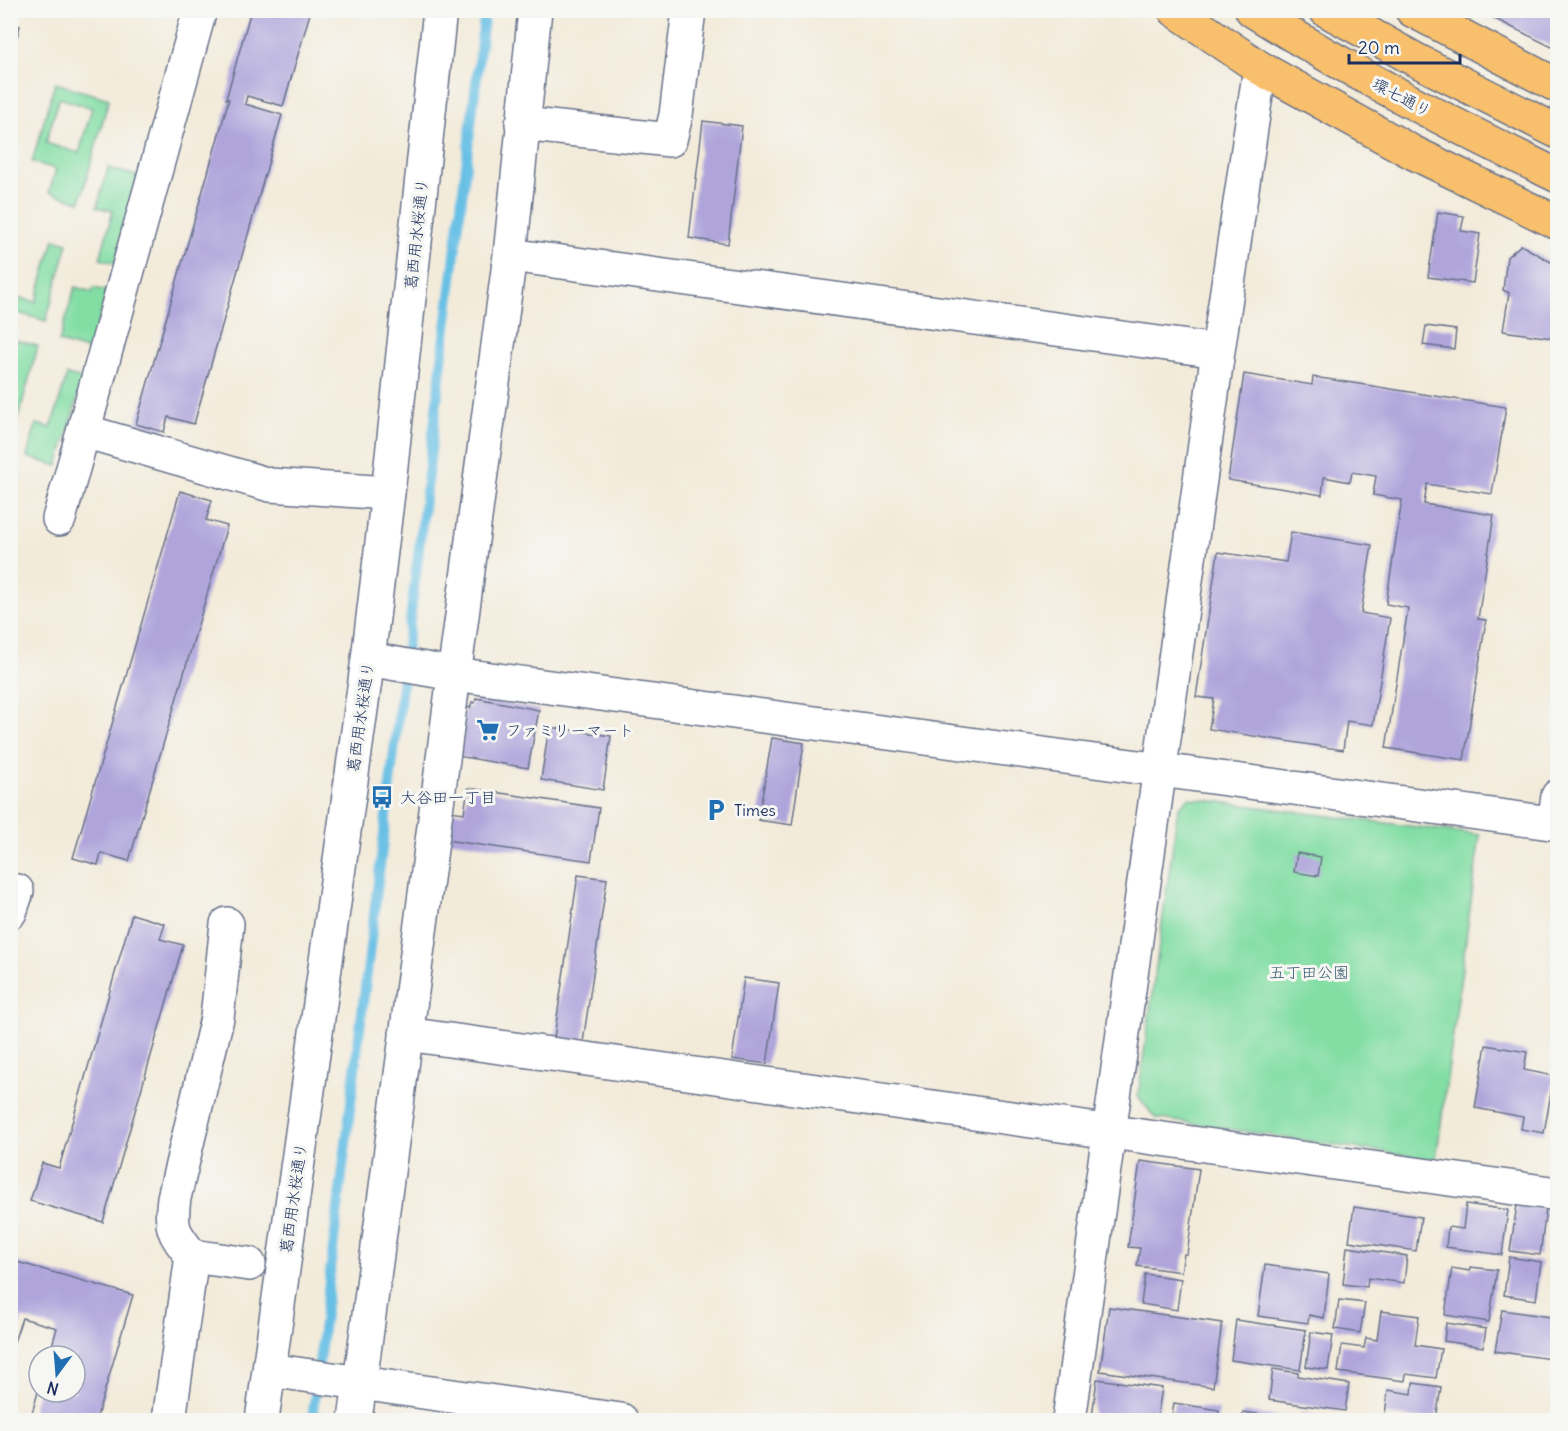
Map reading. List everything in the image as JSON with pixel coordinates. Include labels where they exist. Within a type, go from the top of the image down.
[{"type":"main road","points":[[1175,10],[1260,68],[1412,152],[1557,223]]},
{"type":"main road","name":"環七通り","points":[[1252,10],[1310,47],[1426,111],[1551,173]]},
{"type":"main road","points":[[1326,10],[1416,60],[1557,132]]},
{"type":"main road","points":[[1412,10],[1557,86]]},
{"type":"street","points":[[59,519],[200,10]]},
{"type":"street","name":"葛西用水桜通り","points":[[262,1420],[280,1373],[380,661],[388,493],[440,10]]},
{"type":"street","points":[[355,1420],[406,1034],[448,673],[510,255],[535,10]]},
{"type":"street","points":[[522,124],[670,140],[676,115],[689,10]]},
{"type":"street","points":[[1068,1420],[1260,68]]},
{"type":"street","points":[[510,255],[1218,351]]},
{"type":"street","points":[[84,431],[270,485],[388,493]]},
{"type":"street","points":[[380,661],[448,673],[1161,771],[1556,814]]},
{"type":"street","points":[[10,891],[17,891],[10,912]]},
{"type":"street","points":[[227,924],[217,1018],[174,1198],[172,1218],[175,1234],[192,1256],[249,1264]]},
{"type":"street","points":[[406,1034],[1557,1194]]},
{"type":"street","points":[[169,1420],[192,1256]]},
{"type":"street","points":[[280,1373],[621,1420]]},
{"type":"green space","points":[[55,83],[109,99],[80,202],[49,192],[56,169],[32,162]],"holes":[[[59,98],[92,108],[79,153],[46,143]]]},
{"type":"green space","points":[[108,168],[140,177],[115,263],[100,259],[113,211],[97,207]]},
{"type":"green space","points":[[54,239],[68,243],[46,321],[15,312],[20,298],[36,302]]},
{"type":"green space","points":[[75,287],[92,292],[94,288],[107,291],[91,351],[59,342]]},
{"type":"green space","points":[[15,340],[38,346],[12,440],[11,390],[15,374],[11,372],[11,355]]},
{"type":"green space","points":[[67,375],[83,379],[58,466],[27,457],[36,424],[51,428]]},
{"type":"green space","name":"五丁田公園","points":[[1189,798],[1480,835],[1436,1160],[1155,1118],[1138,1096],[1178,808]]},
{"type":"building","points":[[251,10],[311,10],[283,106],[247,96],[245,104],[282,115],[194,424],[168,417],[164,432],[136,424],[229,99],[226,99]]},
{"type":"building","points":[[1477,10],[1558,10],[1558,50]]},
{"type":"building","points":[[10,23],[20,26],[11,59],[10,59]]},
{"type":"building","points":[[703,121],[742,126],[728,244],[689,238]]},
{"type":"building","points":[[1438,212],[1464,216],[1461,231],[1480,234],[1473,283],[1428,277]]},
{"type":"building","points":[[1521,245],[1558,266],[1558,334],[1552,338],[1503,331],[1509,293],[1503,290],[1507,257]]},
{"type":"building","points":[[1426,326],[1456,330],[1454,349],[1423,345]]},
{"type":"building","points":[[1244,374],[1312,385],[1313,377],[1506,407],[1492,494],[1427,484],[1424,504],[1494,515],[1478,619],[1486,620],[1464,760],[1386,748],[1408,608],[1386,604],[1402,500],[1373,495],[1376,476],[1352,472],[1350,482],[1324,477],[1322,495],[1228,480]]},
{"type":"building","points":[[180,491],[212,500],[206,520],[227,526],[129,861],[101,853],[98,865],[73,858]]},
{"type":"building","points":[[1291,532],[1372,545],[1361,613],[1390,618],[1373,725],[1347,721],[1343,750],[1209,729],[1214,699],[1196,697],[1218,552],[1286,562]]},
{"type":"building","points":[[476,698],[539,710],[528,768],[457,756],[465,707],[470,708]]},
{"type":"building","points":[[549,727],[611,736],[603,790],[541,780]]},
{"type":"building","points":[[772,738],[804,743],[792,825],[758,820]]},
{"type":"building","points":[[468,788],[599,808],[591,861],[446,840],[450,811],[464,813]]},
{"type":"building","points":[[1297,853],[1321,857],[1318,876],[1294,872]]},
{"type":"building","points":[[578,875],[607,879],[583,1042],[554,1038]]},
{"type":"building","points":[[132,914],[165,924],[160,939],[183,945],[103,1222],[30,1201],[42,1163],[59,1168]]},
{"type":"building","points":[[744,978],[779,983],[767,1064],[732,1059]]},
{"type":"building","points":[[1486,1045],[1527,1052],[1524,1070],[1554,1076],[1544,1133],[1521,1129],[1523,1117],[1475,1108]]},
{"type":"building","points":[[1140,1161],[1199,1169],[1187,1254],[1184,1254],[1181,1272],[1137,1266],[1140,1248],[1128,1247]]},
{"type":"building","points":[[1466,1204],[1508,1210],[1502,1255],[1446,1247],[1448,1227],[1463,1229]]},
{"type":"building","points":[[1517,1205],[1546,1209],[1540,1255],[1510,1251]]},
{"type":"building","points":[[1354,1207],[1421,1217],[1416,1251],[1349,1241]]},
{"type":"building","points":[[1347,1247],[1407,1256],[1404,1283],[1368,1278],[1367,1287],[1343,1284]]},
{"type":"building","points":[[1509,1257],[1541,1262],[1536,1300],[1504,1295]]},
{"type":"building","points":[[10,1260],[133,1295],[96,1420],[30,1420],[35,1404],[87,1404],[87,1344],[52,1344],[57,1328],[22,1318],[10,1354]]},
{"type":"building","points":[[1265,1265],[1329,1274],[1324,1318],[1309,1315],[1308,1323],[1258,1316]]},
{"type":"building","points":[[1470,1267],[1497,1270],[1489,1322],[1445,1315],[1452,1268],[1470,1271]]},
{"type":"building","points":[[1145,1274],[1181,1279],[1177,1310],[1141,1304]]},
{"type":"building","points":[[1339,1300],[1365,1303],[1360,1333],[1335,1329]]},
{"type":"building","points":[[1109,1307],[1222,1323],[1213,1387],[1100,1371]]},
{"type":"building","points":[[1502,1310],[1558,1318],[1558,1360],[1495,1351]]},
{"type":"building","points":[[1381,1311],[1419,1316],[1415,1345],[1441,1349],[1436,1378],[1406,1374],[1405,1381],[1338,1372],[1342,1345],[1364,1348],[1366,1338],[1377,1340]]},
{"type":"building","points":[[1236,1320],[1306,1330],[1300,1370],[1231,1360]]},
{"type":"building","points":[[1446,1323],[1486,1329],[1483,1347],[1444,1341]]},
{"type":"building","points":[[1311,1332],[1333,1335],[1328,1370],[1306,1367]]},
{"type":"building","points":[[1273,1369],[1298,1373],[1298,1376],[1349,1384],[1345,1411],[1269,1400]]},
{"type":"building","points":[[1097,1379],[1162,1388],[1157,1420],[1092,1417]]},
{"type":"building","points":[[1413,1383],[1441,1387],[1436,1420],[1385,1415],[1388,1390],[1412,1394]]},
{"type":"building","points":[[1174,1403],[1219,1410],[1217,1420],[1171,1420]]},
{"type":"building","points":[[1243,1412],[1292,1419],[1292,1420],[1242,1420]]},
{"type":"building","points":[[1300,1413],[1337,1418],[1337,1420],[1299,1420]]},
{"type":"waterway","points":[[312,1420],[485,10]]},
{"type":"place","name":"ファミリーマート","points":[[488,730]]},
{"type":"place","name":"大谷田一丁目","points":[[382,797]]},
{"type":"place","name":"Times","points":[[716,810]]}]
